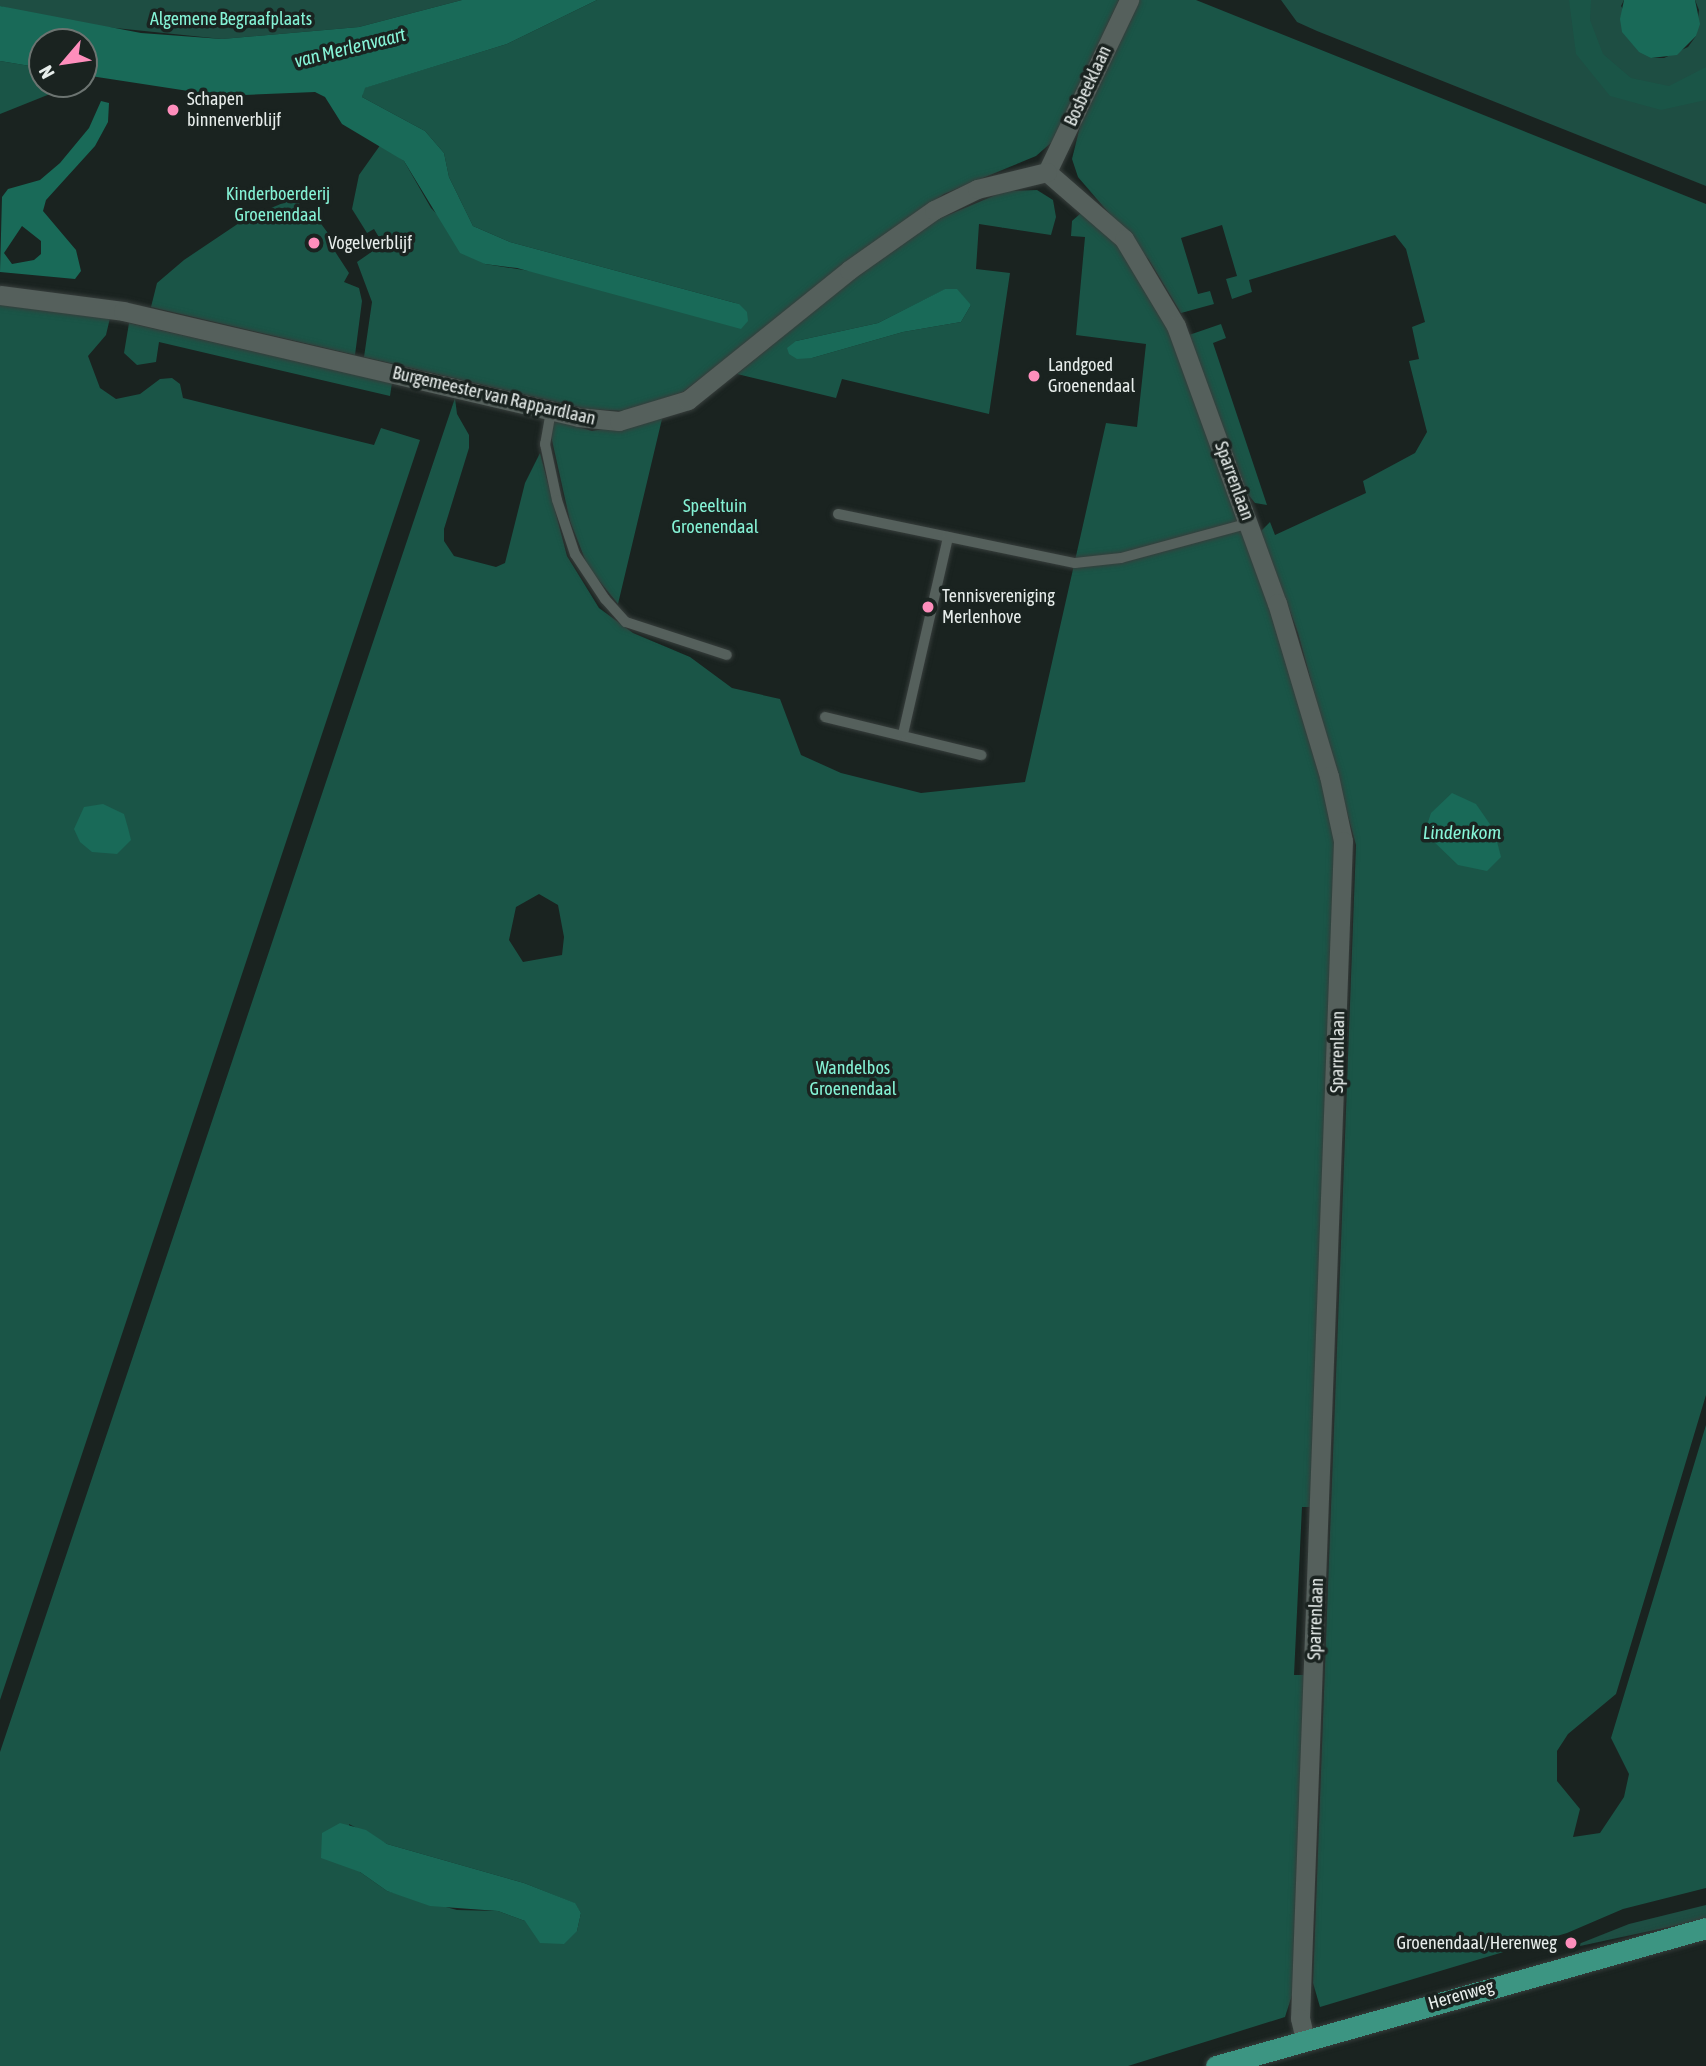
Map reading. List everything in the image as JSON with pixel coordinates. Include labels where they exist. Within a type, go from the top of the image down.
[{"type":"main road","name":"Herenweg","points":[[1216,2066],[1706,1928]]},
{"type":"street","name":"Bosbeeklaan","points":[[1047,172],[1129,0]]},
{"type":"street","name":"Burgemeester van Rappardlaan","points":[[0,295],[123,311],[551,411],[619,421],[654,414],[711,384],[849,270],[934,209],[977,189],[1047,172]]},
{"type":"street","name":"Sparrenlaan","points":[[1047,172],[1124,239],[1151,279],[1176,326],[1250,523],[1310,711],[1343,841],[1301,2009],[1305,2039]]},
{"type":"lane","points":[[551,411],[545,444],[556,500],[575,554],[605,599],[626,622],[727,654]]},
{"type":"lane","points":[[838,514],[1076,563],[1121,558],[1250,523]]},
{"type":"lane","points":[[903,734],[948,537]]},
{"type":"lane","points":[[825,717],[981,755]]},
{"type":"green space","name":"Algemene Begraafplaats","points":[[0,0],[462,0],[359,27],[222,39],[86,25],[31,15],[0,6]]},
{"type":"green space","points":[[597,0],[1119,0],[1052,142],[1036,156],[944,194],[891,230],[683,392],[626,411],[586,409],[364,357],[372,302],[357,262],[383,244],[374,229],[367,233],[352,209],[359,175],[381,144],[404,161],[431,208],[485,264],[739,304],[510,242],[473,226],[449,177],[444,153],[425,131],[362,97],[364,88],[507,44]]},
{"type":"green space","points":[[1138,0],[1196,0],[1706,204],[1706,1395],[1616,1694],[1568,1734],[1557,1751],[1557,1781],[1580,1809],[1573,1837],[1600,1833],[1624,1797],[1629,1774],[1611,1738],[1706,1425],[1706,1888],[1623,1909],[1567,1933],[1320,2007],[1313,1983],[1356,845],[1298,633],[1261,531],[1270,522],[1275,535],[1366,493],[1363,481],[1415,453],[1427,432],[1409,361],[1419,359],[1412,327],[1425,322],[1406,249],[1395,235],[1249,280],[1252,292],[1232,299],[1226,279],[1237,276],[1222,225],[1181,238],[1198,294],[1210,291],[1214,304],[1181,313],[1149,260],[1078,177],[1072,159],[1084,110]]},
{"type":"green space","points":[[1281,0],[1624,0],[1621,6],[1651,58],[1664,58],[1688,47],[1696,36],[1699,10],[1695,0],[1706,0],[1706,186],[1317,31],[1297,22]]},
{"type":"green space","points":[[1569,0],[1591,0],[1590,20],[1603,54],[1631,78],[1669,86],[1706,67],[1706,100],[1661,110],[1610,96],[1576,54]]},
{"type":"green space","points":[[0,61],[28,66],[28,98],[40,98],[0,114]]},
{"type":"green space","points":[[1037,190],[1053,200],[1056,217],[1051,235],[979,224],[976,269],[1010,273],[989,414],[842,379],[836,398],[737,374],[866,268],[934,221],[1005,191]],"holes":[[[946,289],[971,305],[961,322],[903,332],[812,358],[796,341],[878,323]]]},
{"type":"green space","name":"Kinderboerderij Groenendaal","points":[[297,197],[303,214],[311,210],[338,247],[334,250],[349,273],[344,282],[359,288],[362,301],[355,355],[151,307],[157,283],[184,260],[245,219]]},
{"type":"green space","name":"Wandelbos Groenendaal","points":[[1081,213],[1122,248],[1165,316],[1257,564],[1337,836],[1314,1507],[1302,1507],[1294,1675],[1307,1675],[1294,1989],[1285,2017],[1128,2066],[0,2066],[0,1752],[455,398],[457,414],[469,435],[469,448],[444,529],[444,541],[454,556],[496,567],[505,563],[525,483],[540,453],[567,556],[599,608],[633,633],[690,657],[732,688],[780,699],[801,755],[841,773],[921,793],[1025,782],[1106,423],[1137,427],[1146,344],[1076,335],[1085,237],[1071,236],[1072,221]],"holes":[[[539,894],[558,905],[564,937],[562,955],[523,962],[509,940],[516,907]],[[349,1824],[387,1844],[524,1883],[574,1903],[581,1913],[577,1931],[525,1921],[498,1911],[457,1910],[387,1891],[360,1872]]]},
{"type":"green space","points":[[0,304],[110,318],[106,335],[88,356],[100,388],[116,399],[140,394],[160,379],[172,378],[180,384],[183,398],[374,445],[381,428],[420,440],[0,1700]]},
{"type":"green space","points":[[129,323],[392,383],[390,396],[159,342],[156,362],[137,365],[124,353]]},
{"type":"green space","points":[[1221,324],[1226,338],[1213,343],[1267,505],[1255,503],[1247,493],[1189,335]]},
{"type":"green space","points":[[662,419],[618,604],[588,567],[570,521],[551,436],[554,420],[592,431]]},
{"type":"green space","points":[[1706,1905],[1706,1919],[1566,1949],[1629,1924]]},
{"type":"water","name":"van Merlenvaart","points":[[462,0],[597,0],[507,44],[365,88],[362,97],[425,131],[444,153],[449,177],[473,226],[510,242],[739,304],[747,312],[748,321],[741,329],[517,268],[485,264],[460,253],[404,161],[342,124],[325,97],[315,92],[221,96],[98,77],[98,28],[28,28],[28,66],[0,61],[0,6],[141,33],[222,39],[359,27]]},
{"type":"water","points":[[1624,0],[1695,0],[1700,24],[1696,36],[1677,55],[1651,58],[1639,52],[1622,32],[1620,19]]},
{"type":"water","points":[[101,101],[109,103],[108,122],[95,146],[46,200],[43,211],[76,250],[81,271],[75,279],[0,272],[2,197],[8,189],[40,180],[60,163],[89,128]],"holes":[[[22,226],[41,241],[41,254],[34,260],[12,264],[4,253]]]},
{"type":"water","points":[[945,289],[957,289],[971,305],[961,322],[903,332],[812,358],[797,359],[789,354],[787,348],[796,341],[878,323]]},
{"type":"water","name":"Lindenkom","points":[[1452,793],[1476,804],[1494,830],[1501,857],[1487,871],[1458,865],[1430,838],[1427,825],[1431,813]]},
{"type":"water","points":[[103,804],[124,814],[128,828],[131,840],[117,854],[92,852],[80,842],[74,829],[84,807]]},
{"type":"water","points":[[340,1823],[366,1830],[387,1844],[524,1883],[575,1903],[581,1913],[577,1931],[564,1944],[540,1943],[525,1921],[498,1911],[430,1906],[387,1891],[360,1872],[321,1858],[322,1833]]},
{"type":"place","name":"Schapen binnenverblijf","points":[[173,110]]},
{"type":"place","name":"Vogelverblijf","points":[[314,243]]},
{"type":"place","name":"Landgoed Groenendaal","points":[[1034,376]]},
{"type":"place","name":"Tennisvereniging Merlenhove","points":[[928,607]]},
{"type":"place","name":"Groenendaal/Herenweg","points":[[1571,1943]]},
{"type":"park label","name":"Speeltuin Groenendaal","points":[[715,517]]}]
